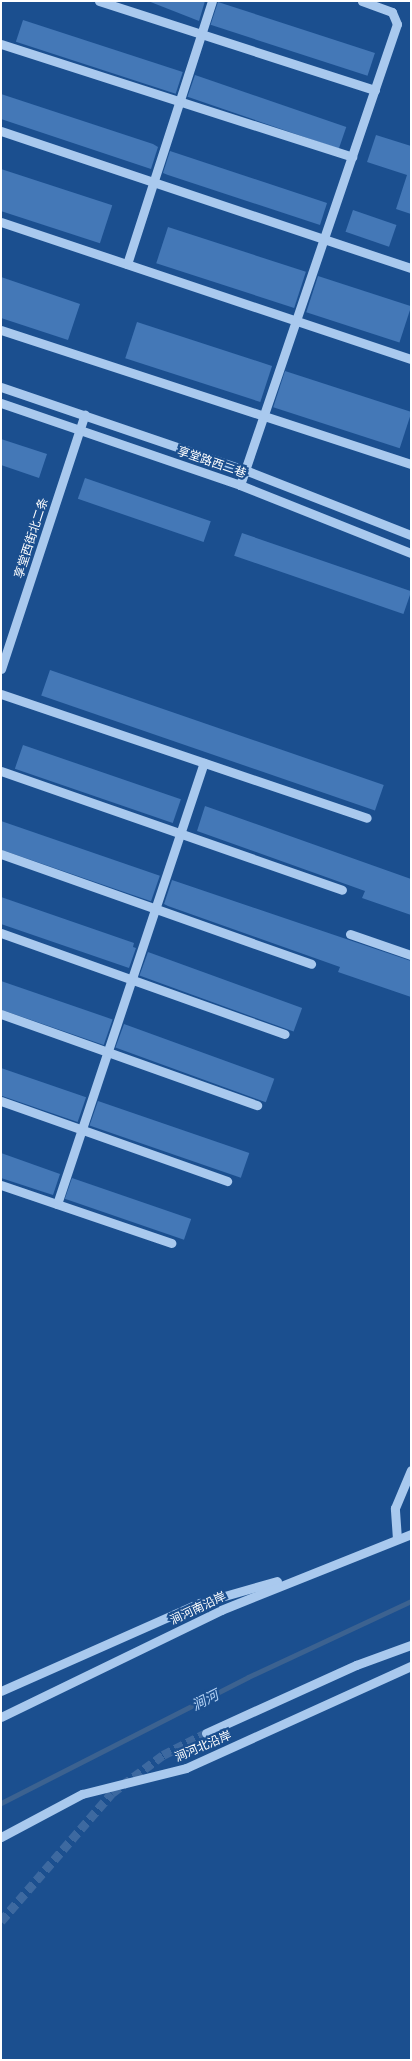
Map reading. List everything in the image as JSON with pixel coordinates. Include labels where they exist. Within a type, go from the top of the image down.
[{"type":"street","points":[[99,1],[375,90]]},
{"type":"street","points":[[127,264],[212,1]]},
{"type":"street","points":[[240,485],[397,24],[392,12],[362,1]]},
{"type":"street","points":[[1,44],[352,158]]},
{"type":"street","points":[[1,131],[411,268]]},
{"type":"street","points":[[1,222],[411,359]]},
{"type":"street","points":[[1,330],[411,464]]},
{"type":"street","name":"享堂路西二巷","points":[[1,387],[245,470],[411,534]]},
{"type":"street","name":"享堂路西二巷","points":[[1,404],[240,485],[411,553]]},
{"type":"street","name":"享堂西街北二条","points":[[1,669],[84,414]]},
{"type":"street","points":[[1,694],[367,818]]},
{"type":"street","points":[[57,1204],[204,763]]},
{"type":"street","points":[[1,771],[342,890]]},
{"type":"street","points":[[1,854],[155,907],[311,964]]},
{"type":"street","points":[[1,933],[284,1034]]},
{"type":"street","points":[[350,934],[411,955]]},
{"type":"street","points":[[1,1014],[257,1105]]},
{"type":"street","points":[[1,1101],[227,1181]]},
{"type":"street","points":[[1,1185],[171,1244]]},
{"type":"street","points":[[397,1539],[395,1508],[411,1470]]},
{"type":"street","name":"涧河南沿岸","points":[[1,1717],[220,1610],[411,1534]]},
{"type":"street","points":[[1,1691],[200,1603],[316,1571]]},
{"type":"street","name":"涧河北沿岸","points":[[206,1733],[356,1665],[411,1645]]},
{"type":"street","name":"涧河北沿岸","points":[[1,1837],[82,1794],[186,1768],[411,1666]]},
{"type":"building","points":[[148,1],[205,1],[199,21]]},
{"type":"building","points":[[218,2],[375,53],[368,76],[211,25]]},
{"type":"building","points":[[23,20],[183,72],[176,94],[16,42]]},
{"type":"building","points":[[195,75],[346,127],[339,149],[188,97]]},
{"type":"building","points":[[1,94],[153,144],[158,147],[151,169],[1,119]]},
{"type":"building","points":[[376,135],[411,146],[411,214],[396,209],[407,175],[367,162]]},
{"type":"building","points":[[170,151],[327,203],[320,225],[163,173]]},
{"type":"building","points":[[1,169],[112,205],[100,243],[1,211]]},
{"type":"building","points":[[353,210],[396,225],[389,247],[346,232]]},
{"type":"building","points":[[168,227],[306,272],[294,308],[156,263]]},
{"type":"building","points":[[318,276],[411,306],[399,342],[306,312]]},
{"type":"building","points":[[1,277],[80,304],[68,340],[1,318]]},
{"type":"building","points":[[137,322],[272,366],[260,402],[125,358]]},
{"type":"building","points":[[285,371],[411,412],[400,448],[273,407]]},
{"type":"building","points":[[1,439],[47,454],[39,478],[1,465]]},
{"type":"building","points":[[85,478],[211,521],[204,542],[78,499]]},
{"type":"building","points":[[242,533],[411,591],[403,614],[234,556]]},
{"type":"building","points":[[50,670],[384,785],[375,810],[41,696]]},
{"type":"building","points":[[23,745],[181,799],[173,823],[15,769]]},
{"type":"building","points":[[205,806],[411,879],[411,915],[362,898],[365,891],[197,831]]},
{"type":"building","points":[[1,821],[160,876],[151,901],[1,850]]},
{"type":"building","points":[[172,880],[411,961],[411,997],[338,972],[340,967],[168,906],[164,904]]},
{"type":"building","points":[[1,897],[134,943],[133,947],[136,948],[129,968],[1,924]]},
{"type":"building","points":[[148,952],[302,1008],[294,1032],[139,975]]},
{"type":"building","points":[[1,981],[113,1019],[104,1045],[1,1010]]},
{"type":"building","points":[[124,1024],[274,1079],[266,1102],[115,1047]]},
{"type":"building","points":[[1,1068],[86,1097],[78,1122],[1,1095]]},
{"type":"building","points":[[98,1101],[249,1153],[241,1178],[90,1126]]},
{"type":"building","points":[[1,1153],[60,1174],[53,1195],[1,1178]]},
{"type":"building","points":[[72,1178],[191,1219],[184,1240],[65,1199]]},
{"type":"waterway","name":"涧河","points":[[1,1803],[248,1677],[411,1601]]},
{"type":"tunnel","points":[[1,1921],[112,1793],[163,1755],[206,1733]]}]
